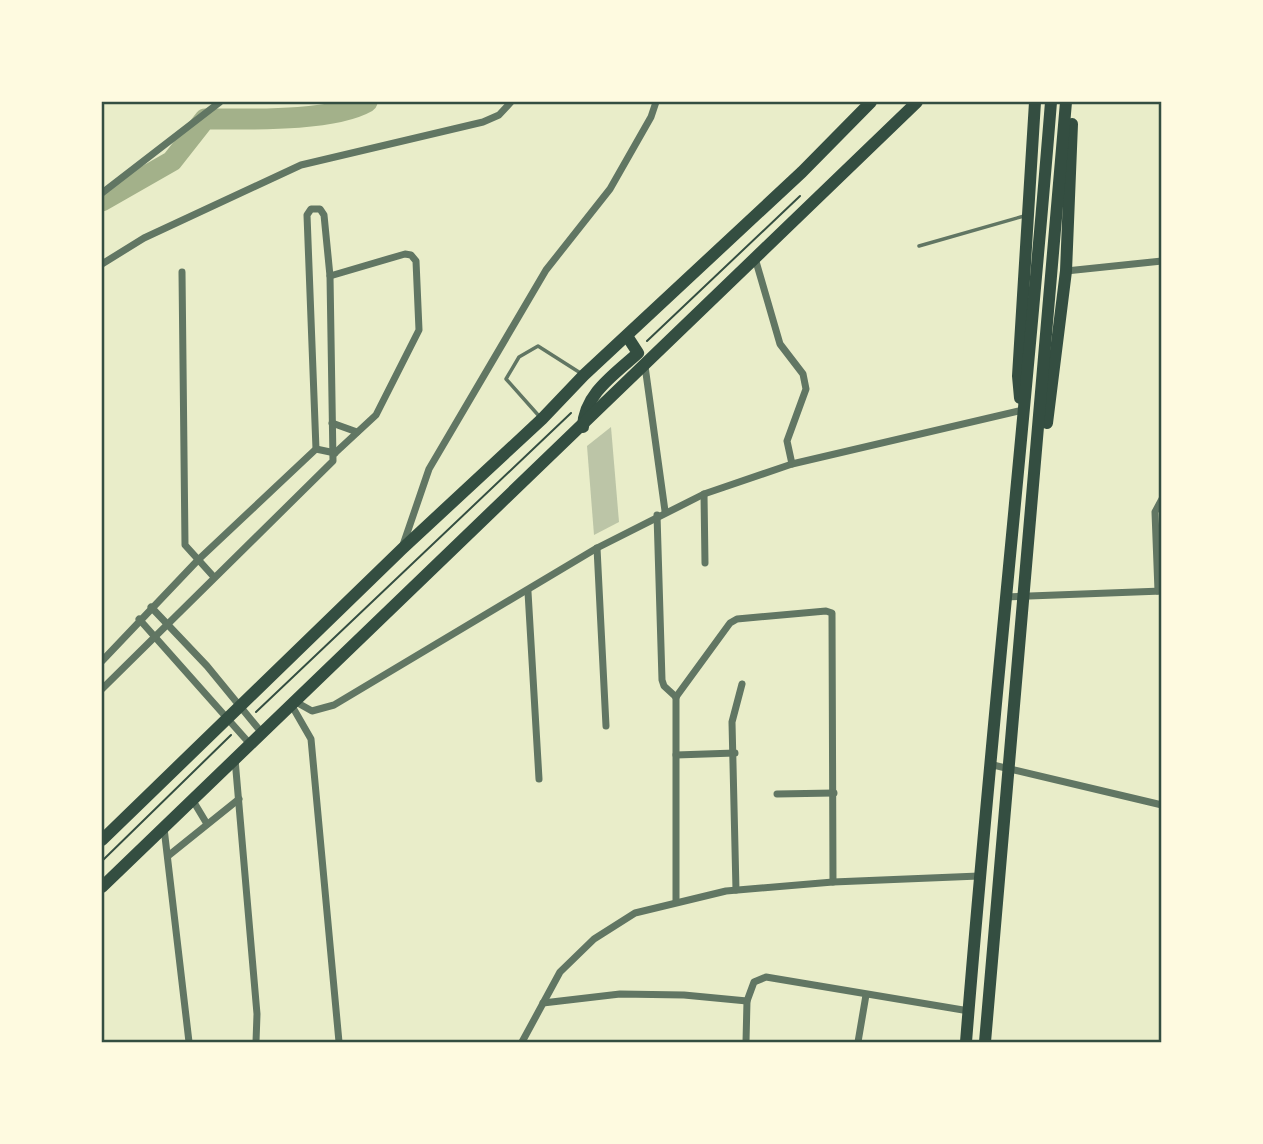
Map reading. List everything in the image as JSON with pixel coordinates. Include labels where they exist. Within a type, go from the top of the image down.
[{"type":"main road","points":[[102,840],[402,549],[542,419],[584,375],[871,102]]},
{"type":"main road","points":[[102,887],[192,798],[583,427],[917,102]]},
{"type":"main road","points":[[1023,409],[1018,376],[1035,102]]},
{"type":"main road","points":[[966,1042],[988,764],[1032,343],[1051,102]]},
{"type":"main road","points":[[985,1042],[1066,102]]},
{"type":"main road","points":[[1035,471],[1052,391],[1066,271],[1073,102]]},
{"type":"main road","points":[[583,427],[583,413],[590,398],[638,350],[627,336]]},
{"type":"street","points":[[102,193],[220,102]]},
{"type":"street","points":[[102,264],[144,238],[302,165],[483,122],[499,115],[511,102]]},
{"type":"street","points":[[402,549],[429,469],[546,270],[610,189],[651,117],[656,102]]},
{"type":"street","points":[[102,661],[139,619],[198,560],[316,449],[307,215],[315,208],[324,215],[330,276],[332,423],[335,453]]},
{"type":"street","points":[[104,683],[327,469],[335,453],[376,415],[419,330],[416,261],[411,255],[404,254],[330,276]]},
{"type":"street","points":[[755,258],[780,344],[803,374],[806,389],[787,441],[792,464]]},
{"type":"street","points":[[1066,271],[1161,261]]},
{"type":"street","points":[[182,272],[185,545],[213,576]]},
{"type":"street","points":[[645,366],[661,513],[664,687],[676,697]]},
{"type":"street","points":[[294,704],[312,711],[334,705],[528,592],[597,548],[661,513],[704,494],[792,464],[1023,409]]},
{"type":"street","points":[[332,423],[357,432]]},
{"type":"street","points":[[316,449],[335,453]]},
{"type":"street","points":[[704,494],[705,563]]},
{"type":"street","points":[[1005,597],[1160,591],[1155,512],[1161,499]]},
{"type":"street","points":[[597,548],[606,726]]},
{"type":"street","points":[[528,592],[540,779]]},
{"type":"street","points":[[151,607],[262,733]]},
{"type":"street","points":[[676,901],[676,697],[730,623],[737,618],[826,611],[832,613],[833,882]]},
{"type":"street","points":[[139,619],[250,744]]},
{"type":"street","points":[[736,891],[733,713],[742,684]]},
{"type":"street","points":[[294,704],[311,739],[339,1042]]},
{"type":"street","points":[[676,755],[735,753]]},
{"type":"street","points":[[235,758],[257,1014],[256,1042]]},
{"type":"street","points":[[988,764],[1161,805]]},
{"type":"street","points":[[777,793],[834,793]]},
{"type":"street","points":[[192,798],[207,824]]},
{"type":"street","points":[[168,856],[239,799]]},
{"type":"street","points":[[164,825],[190,1040]]},
{"type":"street","points":[[522,1042],[560,972],[594,939],[635,913],[676,901],[736,891],[833,882],[978,876]]},
{"type":"street","points":[[746,1042],[747,1001],[754,982],[766,977],[969,1011]]},
{"type":"street","points":[[543,1003],[620,994],[684,995],[747,1001]]},
{"type":"street","points":[[859,1042],[866,995]]},
{"type":"lane","points":[[919,246],[1030,215]]},
{"type":"lane","points":[[542,419],[506,379],[519,358],[538,346],[584,375]]},
{"type":"path","points":[[638,350],[799,197]]},
{"type":"path","points":[[250,718],[579,406]]},
{"type":"path","points":[[102,861],[237,729]]},
{"type":"building","points":[[611,427],[619,522],[594,535],[587,446]]},
{"type":"waterway","points":[[102,201],[172,161],[205,119],[311,116],[333,113],[367,102]]}]
